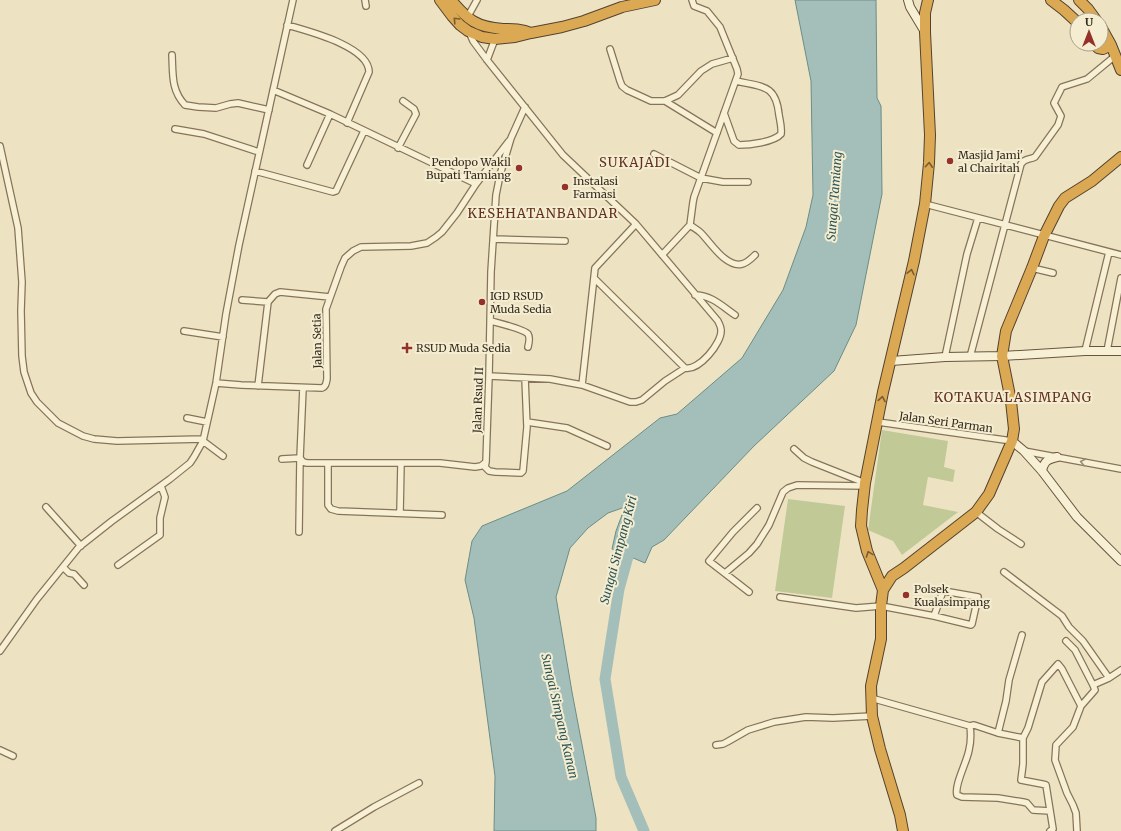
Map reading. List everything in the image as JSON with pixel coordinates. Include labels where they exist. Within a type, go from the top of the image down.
[{"type":"highway","points":[[440,0],[460,25],[468,31],[482,37],[494,39],[515,37],[531,32],[566,26],[622,7],[655,0]]},
{"type":"highway","points":[[451,0],[467,18],[474,23],[486,27],[531,32]]},
{"type":"highway","points":[[883,590],[867,551],[861,526],[862,510],[865,485],[883,392],[914,261],[925,204],[930,135],[925,32],[925,13],[928,0]]},
{"type":"highway","points":[[1050,0],[1069,15]]},
{"type":"highway","points":[[1079,0],[1090,12]]},
{"type":"highway","points":[[1109,41],[1121,70]]},
{"type":"highway","points":[[903,831],[900,815],[880,749],[872,716],[871,686],[881,638],[881,606],[883,590],[892,576],[976,512],[989,494],[1012,441],[1014,429],[1011,401],[1002,356],[1006,331],[1044,236],[1059,206],[1065,198],[1092,181],[1121,157]]},
{"type":"highway","points":[[876,573],[892,576]]},
{"type":"street","points":[[0,651],[37,599],[81,546],[190,462],[194,458],[203,440],[216,383],[239,245],[293,0]]},
{"type":"street","points":[[467,18],[478,0]]},
{"type":"street","points":[[662,255],[690,225],[693,202],[738,74],[720,27],[713,17],[704,9],[694,6],[692,0]]},
{"type":"street","points":[[908,0],[910,7],[925,32]]},
{"type":"street","points":[[287,25],[327,37],[338,42],[353,50],[368,64],[369,72],[347,123]]},
{"type":"street","points":[[468,31],[473,41],[487,60],[563,155],[636,224],[718,321],[721,328],[718,344],[708,356],[688,369],[685,368],[665,381],[642,400],[636,402],[630,402],[582,385],[550,379],[490,376]]},
{"type":"street","points":[[487,60],[494,39]]},
{"type":"street","points":[[610,49],[622,86],[627,90],[651,101],[665,101],[678,95],[701,71],[712,64],[733,58]]},
{"type":"street","points":[[172,55],[173,83],[176,91],[186,105],[216,108],[238,103],[269,110]]},
{"type":"street","points":[[970,356],[1021,164],[1028,158],[1035,157],[1060,121],[1060,114],[1054,106],[1054,102],[1062,87],[1087,79],[1115,56]]},
{"type":"street","points":[[724,113],[734,141],[739,145],[759,143],[777,138],[781,134],[778,106],[774,95],[760,86],[736,81]]},
{"type":"street","points":[[274,90],[330,114],[398,148],[476,184]]},
{"type":"street","points":[[398,148],[416,114],[414,109],[403,101]]},
{"type":"street","points":[[665,101],[717,133]]},
{"type":"street","name":"Jalan Rsud II","points":[[486,462],[490,376],[491,272],[498,186],[510,138],[525,107]]},
{"type":"street","points":[[307,165],[330,114]]},
{"type":"street","points":[[175,129],[204,134],[259,152]]},
{"type":"street","points":[[255,171],[332,192],[336,191],[364,131]]},
{"type":"street","name":"Jalan Setia","points":[[216,383],[241,386],[303,388],[322,388],[326,385],[326,309],[345,258],[353,251],[365,247],[411,246],[427,243],[436,238],[458,213],[476,184],[510,138]]},
{"type":"street","points":[[0,146],[18,235],[22,276],[21,311],[22,356],[24,372],[31,393],[37,402],[58,423],[83,436],[94,439],[117,441],[203,440],[222,456]]},
{"type":"street","points":[[654,154],[701,178],[723,182],[748,182]]},
{"type":"street","points":[[925,204],[1121,255]]},
{"type":"street","points":[[945,357],[967,254],[978,218]]},
{"type":"street","points":[[582,385],[596,266],[636,224]]},
{"type":"street","points":[[690,225],[699,231],[722,257],[729,262],[737,264],[744,263],[755,255]]},
{"type":"street","points":[[493,239],[564,241]]},
{"type":"street","points":[[1085,352],[1108,252]]},
{"type":"street","points":[[1032,268],[1053,273]]},
{"type":"street","points":[[594,278],[685,368]]},
{"type":"street","points":[[1107,351],[1121,278]]},
{"type":"street","points":[[258,386],[268,302],[276,293],[280,292],[330,297]]},
{"type":"street","points":[[696,295],[711,298],[735,315]]},
{"type":"street","points":[[242,300],[268,302]]},
{"type":"street","points":[[491,321],[527,333],[529,336],[528,347]]},
{"type":"street","points":[[184,331],[223,337]]},
{"type":"street","points":[[891,361],[945,357],[1121,351]]},
{"type":"street","points":[[486,462],[486,467],[491,472],[522,472],[524,469],[527,422],[525,378]]},
{"type":"street","points":[[299,532],[303,388]]},
{"type":"street","points":[[187,418],[207,422]]},
{"type":"street","points":[[527,422],[567,428],[607,446]]},
{"type":"street","name":"Jalan Seri Parman","points":[[878,422],[1012,441]]},
{"type":"street","points":[[1012,441],[1024,451],[1042,471],[1077,517],[1121,561]]},
{"type":"street","points":[[794,449],[804,458],[865,485]]},
{"type":"street","points":[[1024,451],[1121,469]]},
{"type":"street","points":[[1042,471],[1044,463],[1047,460],[1058,457]]},
{"type":"street","points":[[282,459],[300,458]]},
{"type":"street","points":[[300,458],[307,464],[440,463],[475,467],[481,466],[486,462]]},
{"type":"street","points":[[400,463],[400,513]]},
{"type":"street","points":[[328,464],[328,505],[331,509],[338,511],[442,515]]},
{"type":"street","points":[[725,573],[749,553],[757,544],[769,525],[783,492],[788,488],[797,486],[865,485]]},
{"type":"street","points":[[118,565],[160,535],[160,518],[165,497],[160,486]]},
{"type":"street","points":[[46,507],[81,546]]},
{"type":"street","points":[[749,592],[709,561],[733,532],[757,508]]},
{"type":"street","points":[[976,512],[1021,544]]},
{"type":"street","points":[[63,567],[69,573],[74,574],[84,585]]},
{"type":"street","points":[[1004,572],[1062,616],[1069,628],[1083,642],[1108,678]]},
{"type":"street","points":[[780,597],[856,608],[881,606],[972,625],[978,598],[976,596],[944,592],[934,616]]},
{"type":"street","points":[[998,733],[1009,680],[1022,635]]},
{"type":"street","points":[[1066,641],[1075,650],[1095,690],[1081,706],[1073,727],[1056,745],[1055,760],[1076,813],[1077,831]]},
{"type":"street","points":[[1050,831],[1052,829],[1046,785],[1021,780],[1023,764],[1023,738],[1028,728],[1042,682],[1058,664],[1081,706]]},
{"type":"street","points":[[1093,685],[1121,670]]},
{"type":"street","points":[[871,698],[970,726],[974,725],[998,733],[1023,738]]},
{"type":"street","points":[[716,745],[727,742],[748,730],[774,722],[806,717],[834,718],[872,716]]},
{"type":"street","points":[[970,726],[971,740],[969,752],[956,788],[957,795],[962,797],[1014,800],[1027,803],[1033,810],[1050,811]]},
{"type":"street","points":[[0,750],[13,756]]},
{"type":"street","points":[[335,831],[374,807],[419,783]]},
{"type":"green space","points":[[882,430],[948,441],[944,467],[955,470],[953,482],[928,477],[923,505],[958,512],[902,555],[893,541],[868,530]]},
{"type":"green space","points":[[788,499],[845,506],[832,598],[775,591]]},
{"type":"water","points":[[795,0],[876,0],[877,98],[881,106],[882,194],[856,325],[834,371],[754,446],[664,540],[652,547],[645,563],[612,549],[616,531],[625,507],[608,513],[588,528],[570,548],[556,597],[596,818],[596,831],[494,831],[495,776],[474,618],[465,580],[472,541],[482,526],[567,491],[660,418],[677,414],[742,358],[783,290],[806,227],[813,195],[811,81]]},
{"type":"waterway","name":"Sungai Simpang Kiri","points":[[632,542],[619,589],[605,679],[621,777],[644,831]]},
{"type":"place","name":"Masjid Jami' al Chairitah","points":[[950,161]]},
{"type":"place","name":"Pendopo Wakil Bupati Tamiang","points":[[519,168]]},
{"type":"place","name":"Instalasi Farmasi","points":[[565,187]]},
{"type":"place","name":"IGD RSUD Muda Sedia","points":[[482,302]]},
{"type":"place","name":"RSUD Muda Sedia","points":[[407,348]]},
{"type":"place","name":"Polsek Kualasimpang","points":[[906,595]]},
{"type":"district","name":"SUKAJADI","points":[[635,162]]},
{"type":"district","name":"KESEHATANBANDAR","points":[[543,213]]},
{"type":"district","name":"KOTAKUALASIMPANG","points":[[1013,397]]},
{"type":"water label","name":"Sungai Tamiang","points":[[834,196]]},
{"type":"water label","name":"Sungai Simpang Kanan","points":[[560,716]]}]
